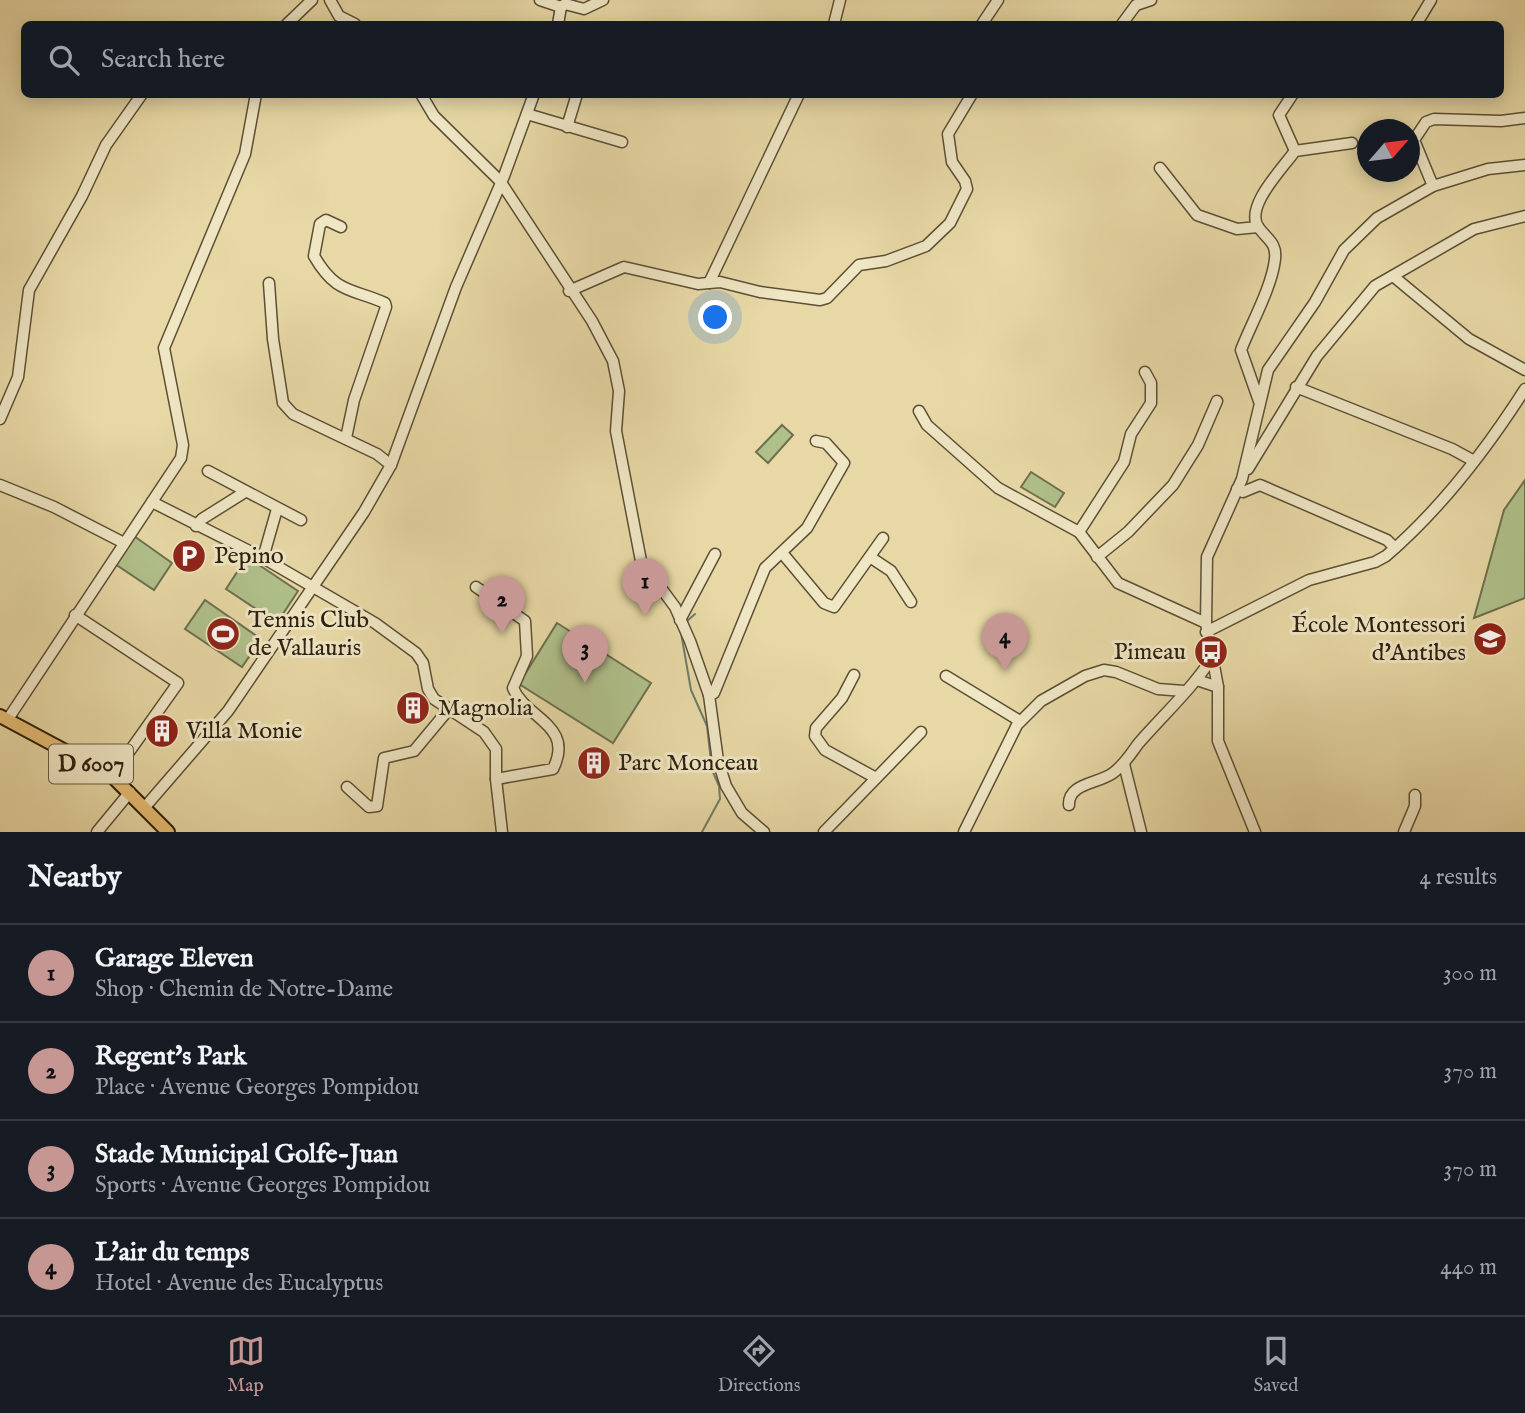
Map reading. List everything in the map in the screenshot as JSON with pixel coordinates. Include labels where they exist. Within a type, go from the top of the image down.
[{"type":"main road","name":"D 6007","points":[[4,718],[112,776],[168,832]]},
{"type":"street","points":[[289,21],[312,0]]},
{"type":"street","points":[[330,0],[339,16],[349,21]]},
{"type":"street","points":[[540,0],[561,7],[565,4],[584,9],[603,0]]},
{"type":"street","points":[[835,21],[840,0]]},
{"type":"street","points":[[984,21],[998,0]]},
{"type":"street","points":[[1124,21],[1136,5],[1151,0]]},
{"type":"street","points":[[1418,21],[1431,0]]},
{"type":"street","points":[[559,21],[561,7]]},
{"type":"street","points":[[0,418],[16,387],[29,289],[77,206],[106,145],[139,98]]},
{"type":"street","points":[[4,718],[181,458],[183,445],[164,348],[245,154],[255,98]]},
{"type":"street","points":[[423,98],[434,116],[500,181],[569,291],[592,321],[613,360],[619,391],[616,431],[641,561],[680,620],[709,695],[718,761],[726,786],[742,813],[764,832]]},
{"type":"street","points":[[145,807],[228,711],[364,512],[391,465],[456,287],[533,98]]},
{"type":"street","points":[[567,127],[576,98]]},
{"type":"street","points":[[709,283],[797,98]]},
{"type":"street","points":[[569,291],[624,267],[698,284],[733,284],[760,292],[820,300],[827,298],[859,265],[886,261],[926,246],[959,211],[967,189],[965,181],[952,162],[947,134],[970,98]]},
{"type":"street","points":[[1290,98],[1279,115],[1296,151]]},
{"type":"street","points":[[527,114],[622,142]]},
{"type":"street","points":[[1433,186],[1414,140],[1426,122],[1434,119],[1502,121],[1525,118]]},
{"type":"street","points":[[1259,402],[1241,350],[1276,258],[1273,241],[1258,227],[1253,215],[1257,203],[1296,151],[1352,143]]},
{"type":"street","points":[[1242,479],[1259,402],[1273,358],[1315,302],[1345,250],[1377,218],[1433,186],[1488,169],[1525,165]]},
{"type":"street","points":[[1160,169],[1197,215],[1237,229],[1258,227]]},
{"type":"street","points":[[1255,832],[1218,741],[1218,687],[1206,624],[1207,557],[1242,479],[1296,387],[1375,286],[1475,229],[1525,216]]},
{"type":"street","points":[[341,227],[326,220],[320,224],[314,256],[344,290],[376,299],[385,303],[386,307],[354,401],[346,438]]},
{"type":"street","points":[[1393,276],[1469,339],[1525,370]]},
{"type":"street","points":[[268,284],[283,403],[307,422],[346,438],[377,454],[391,465]]},
{"type":"street","points":[[1079,531],[1124,462],[1131,434],[1151,402],[1151,383],[1146,372]]},
{"type":"street","points":[[1296,387],[1452,449],[1474,461]]},
{"type":"street","points":[[919,411],[927,425],[998,488],[1079,531],[1118,583],[1206,624],[1230,618],[1309,580],[1375,562],[1395,548],[1447,496],[1491,442],[1525,389]]},
{"type":"street","points":[[1097,557],[1128,532],[1173,485],[1198,445],[1217,401]]},
{"type":"street","points":[[709,695],[714,693],[765,568],[773,558],[783,554],[814,518],[825,493],[830,491],[844,463],[826,443],[816,441]]},
{"type":"street","points":[[208,471],[300,520]]},
{"type":"street","points":[[0,485],[54,507],[124,543]]},
{"type":"street","points":[[1237,489],[1243,492],[1260,485],[1387,540],[1395,548]]},
{"type":"street","points":[[196,526],[202,519],[245,492]]},
{"type":"street","points":[[152,502],[263,558],[375,623],[416,653],[423,663],[428,689],[434,699],[491,738],[496,749],[496,779],[502,832]]},
{"type":"street","points":[[263,558],[277,509]]},
{"type":"street","points":[[783,554],[824,603],[834,607],[883,538]]},
{"type":"street","points":[[680,620],[715,554]]},
{"type":"street","points":[[870,557],[891,571],[911,602]]},
{"type":"street","points":[[476,587],[524,621],[527,656],[513,688],[556,734],[555,764],[547,772],[496,779]]},
{"type":"street","points":[[75,615],[177,683],[112,776]]},
{"type":"street","points":[[1206,624],[1230,618]]},
{"type":"street","points":[[1069,805],[1073,790],[1112,774],[1124,764],[1184,691],[1198,680],[1212,657]]},
{"type":"street","points":[[964,832],[1020,721],[1041,701],[1085,676],[1104,670],[1116,672],[1157,689],[1184,691]]},
{"type":"street","points":[[854,675],[842,698],[816,729],[815,736],[825,750],[876,778]]},
{"type":"street","points":[[946,676],[1020,721]]},
{"type":"street","points":[[1198,680],[1218,687]]},
{"type":"street","points":[[347,787],[369,807],[377,806],[384,758],[414,751],[449,709]]},
{"type":"street","points":[[824,832],[921,732]]},
{"type":"street","points":[[1124,764],[1141,832]]},
{"type":"street","points":[[1112,774],[1126,779]]},
{"type":"street","points":[[97,832],[130,792]]},
{"type":"street","points":[[1404,832],[1415,806],[1415,795]]},
{"type":"green space","points":[[782,425],[793,435],[768,463],[756,452]]},
{"type":"green space","points":[[1031,472],[1064,493],[1055,507],[1021,487]]},
{"type":"green space","points":[[1525,480],[1525,598],[1474,618],[1504,510]]},
{"type":"green space","points":[[134,536],[172,563],[154,590],[115,564]]},
{"type":"green space","points":[[247,557],[298,591],[277,623],[226,589]]},
{"type":"green space","name":"Tennis Club de Vallauris","points":[[205,600],[261,639],[242,667],[185,629]]},
{"type":"green space","points":[[557,623],[651,683],[613,743],[519,684]]},
{"type":"waterway","points":[[686,622],[695,614]]},
{"type":"waterway","points":[[680,627],[691,690],[707,726],[712,770],[719,786],[720,799],[702,832]]},
{"type":"place","name":"Pepino","points":[[189,556]]},
{"type":"place","name":"Garage Eleven","points":[[645,616]]},
{"type":"place","name":"Tennis Club de Vallauris","points":[[223,634]]},
{"type":"place","name":"Regent's Park","points":[[502,634]]},
{"type":"place","name":"École Montessori d'Antibes","points":[[1490,639]]},
{"type":"place","name":"Pimeau","points":[[1211,652]]},
{"type":"place","name":"L'air du temps","points":[[1005,671]]},
{"type":"place","name":"Stade Municipal Golfe-Juan","points":[[585,683]]},
{"type":"place","name":"Magnolia","points":[[413,708]]},
{"type":"place","name":"Villa Monie","points":[[162,731]]},
{"type":"place","name":"Parc Monceau","points":[[594,763]]}]
